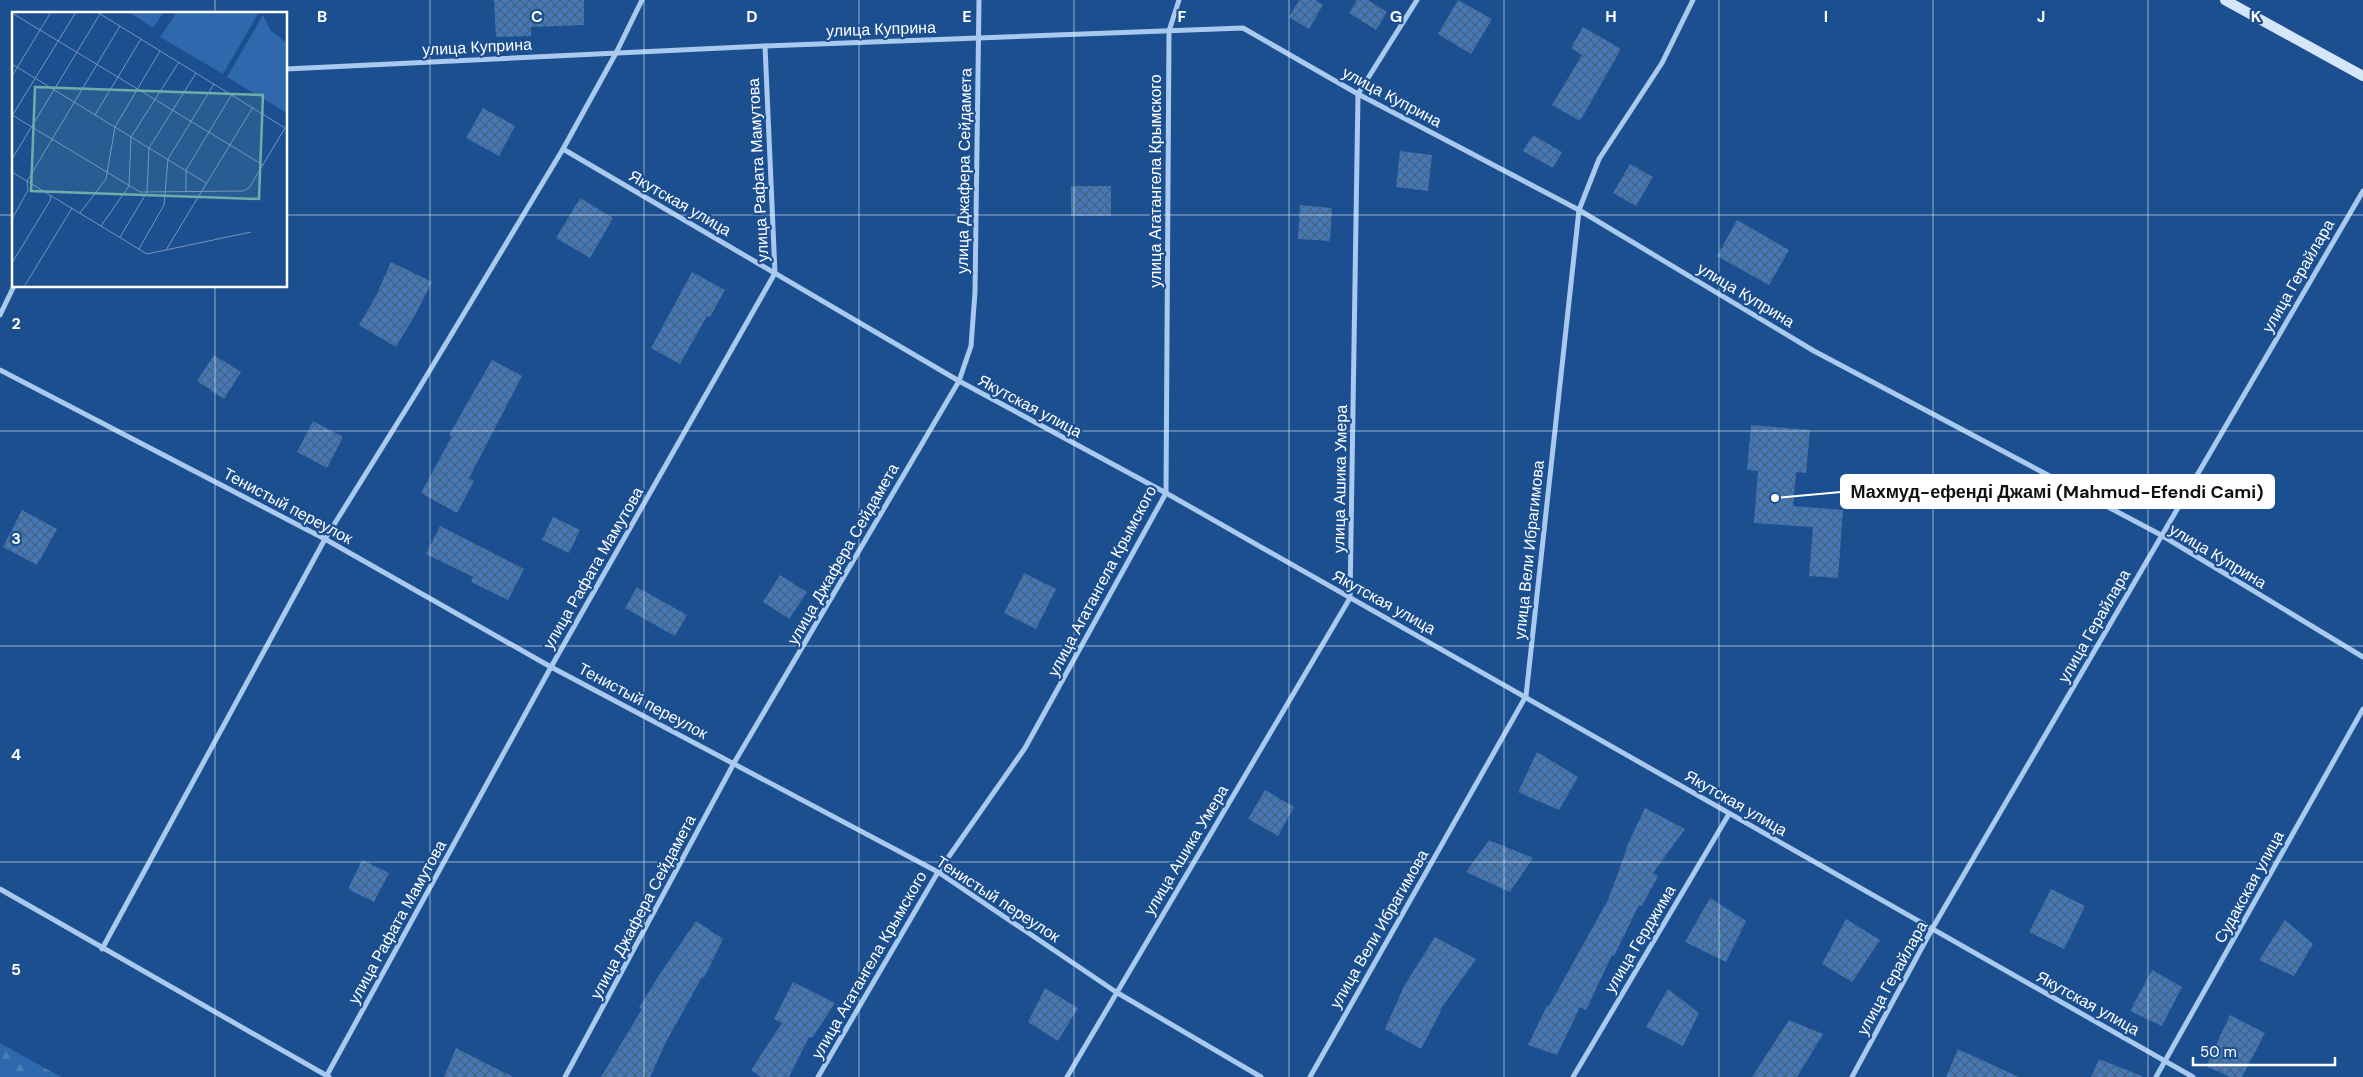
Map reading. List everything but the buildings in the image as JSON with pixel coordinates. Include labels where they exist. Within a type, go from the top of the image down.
[{"type":"street","points":[[102,949],[325,539],[418,390],[563,149],[616,53],[642,0]]},
{"type":"street","name":"улица Джафера Сейдамета","points":[[565,1077],[734,763],[958,382],[971,346],[975,292],[979,0]]},
{"type":"street","name":"улица Агатангела Крымского","points":[[818,1077],[938,872],[1025,748],[1166,493],[1169,31],[1179,0]]},
{"type":"street","points":[[1358,94],[1417,0]]},
{"type":"street","name":"улица Вели Ибрагимова","points":[[1310,1077],[1526,696],[1579,210],[1599,159],[1662,63],[1693,0]]},
{"type":"street","points":[[2225,0],[2363,76]]},
{"type":"street","name":"улица Куприна","points":[[288,69],[765,46],[1243,28],[1358,94],[1579,210],[1814,351],[2161,535],[2363,657]]},
{"type":"street","name":"улица Рафата Мамутова","points":[[328,1076],[551,667],[775,273],[765,46]]},
{"type":"street","name":"улица Ашика Умера","points":[[1067,1077],[1350,598],[1358,94]]},
{"type":"street","name":"Якутская улица","points":[[563,149],[958,382],[1166,493],[2193,1077]]},
{"type":"street","name":"улица Герайлара","points":[[1852,1077],[1932,929],[2363,191]]},
{"type":"street","points":[[0,315],[13,288]]},
{"type":"street","name":"Тенистый переулок","points":[[0,370],[325,539],[551,667],[938,872],[1116,992],[1261,1077]]},
{"type":"street","name":"Судакская улица","points":[[2156,1077],[2363,709]]},
{"type":"street","name":"улица Герджима","points":[[1573,1077],[1729,814]]},
{"type":"street","points":[[0,889],[102,949],[328,1076]]},
{"type":"green space","points":[[0,1043],[61,1077],[0,1077]]},
{"type":"place","name":"Махмуд-ефенді Джамі (Mahmud-Efendi Cami)","points":[[1775,498]]}]
